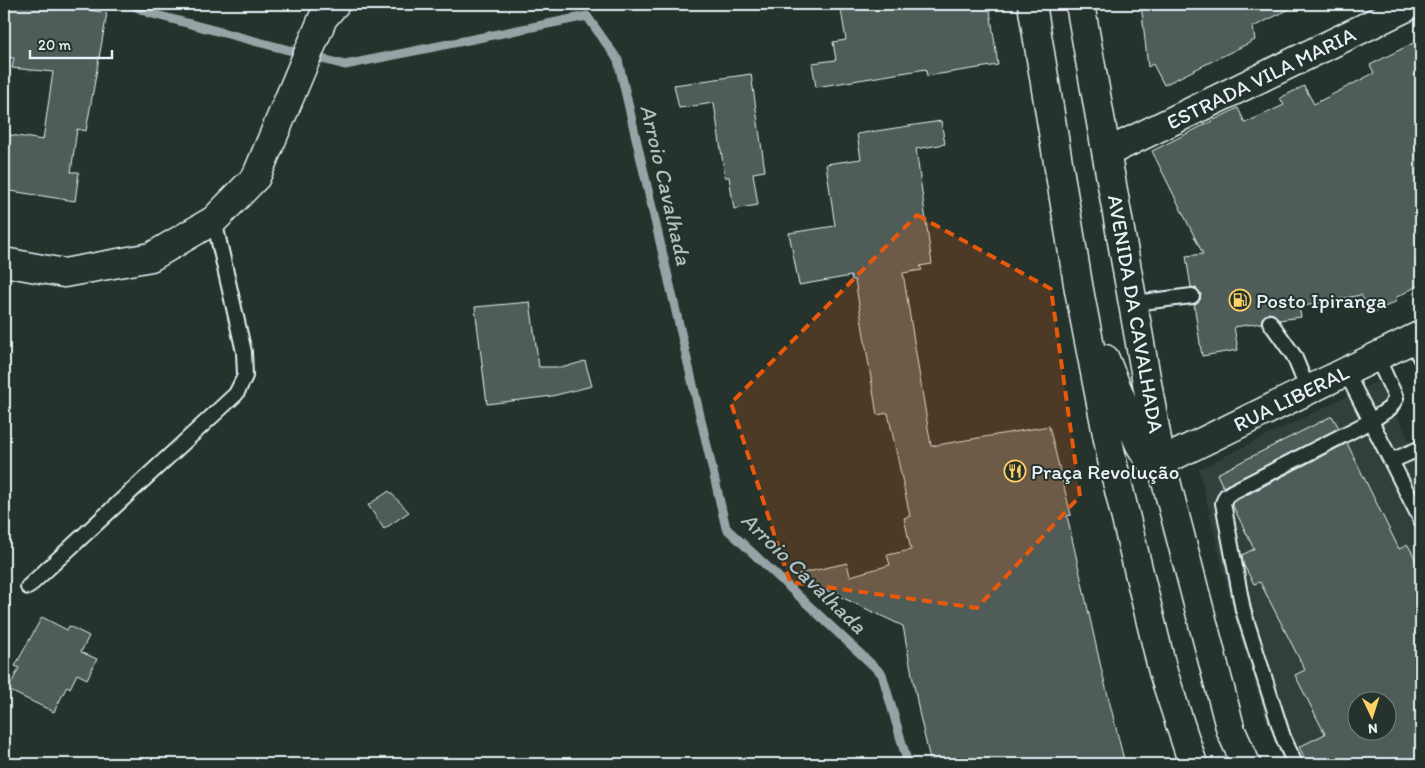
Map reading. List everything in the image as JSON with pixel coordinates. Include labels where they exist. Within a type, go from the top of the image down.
[{"type":"main road","points":[[4,262],[64,273],[152,257],[214,220],[256,176],[323,18],[335,4]]},
{"type":"main road","points":[[1032,4],[1079,290],[1113,464],[1162,672],[1193,764]]},
{"type":"main road","name":"AVENIDA DA CAVALHADA","points":[[1080,4],[1108,152],[1161,462],[1231,731],[1246,764]]},
{"type":"main road","name":"ESTRADA VILA MARIA","points":[[1108,152],[1413,4]]},
{"type":"main road","points":[[1079,290],[1138,443],[1148,458],[1161,462]]},
{"type":"main road","name":"RUA LIBERAL","points":[[1161,462],[1377,357],[1418,345]]},
{"type":"lane","points":[[28,587],[236,394],[245,376],[244,352],[214,220]]},
{"type":"lane","points":[[1134,303],[1192,296]]},
{"type":"lane","points":[[1270,322],[1294,356],[1308,390]]},
{"type":"lane","points":[[1295,764],[1283,737],[1243,610],[1223,503],[1226,496],[1232,492],[1370,421],[1390,408],[1396,398],[1377,357]]},
{"type":"lane","points":[[1346,372],[1421,520]]},
{"type":"lane","points":[[1391,461],[1421,448]]},
{"type":"highlighted area","points":[[917,215],[1051,289],[1080,496],[977,608],[790,582],[731,403]]},
{"type":"shaded area","points":[[1380,380],[1421,465],[1421,764],[1284,764],[1264,714],[1234,615],[1199,469]]},
{"type":"building","points":[[4,4],[52,4],[107,13],[86,131],[77,129],[71,172],[79,172],[75,201],[4,190],[4,134],[43,140],[53,72],[12,68],[14,58],[4,57]]},
{"type":"building","points":[[840,4],[989,4],[998,65],[927,76],[926,69],[816,87],[812,63],[836,60],[833,42],[846,40]]},
{"type":"building","points":[[1141,4],[1300,4],[1253,27],[1255,40],[1164,85],[1153,64],[1148,67]]},
{"type":"building","points":[[1421,39],[1421,284],[1395,298],[1397,301],[1371,314],[1361,295],[1299,307],[1301,317],[1279,320],[1274,314],[1269,313],[1262,318],[1261,323],[1234,327],[1238,350],[1202,356],[1194,304],[1200,300],[1201,294],[1196,288],[1191,287],[1186,256],[1203,254],[1152,151],[1238,108],[1245,123],[1284,105],[1280,98],[1304,86],[1314,104],[1374,73],[1370,65]]},
{"type":"building","points":[[751,74],[765,171],[753,173],[758,205],[734,209],[729,177],[725,177],[714,103],[679,108],[674,85]]},
{"type":"building","points":[[941,121],[945,144],[916,149],[932,264],[920,266],[922,270],[903,273],[931,446],[1049,426],[1071,515],[1067,516],[1102,672],[1125,764],[931,764],[903,626],[794,575],[847,563],[850,576],[890,565],[887,555],[911,550],[904,518],[910,516],[888,413],[877,415],[855,280],[852,280],[851,276],[799,285],[789,233],[835,226],[826,164],[861,159],[857,134]]},
{"type":"building","points":[[530,302],[539,367],[565,367],[585,361],[592,386],[552,396],[487,404],[475,307]]},
{"type":"building","points":[[1332,416],[1339,428],[1223,487],[1217,474]]},
{"type":"building","points":[[1347,443],[1399,549],[1408,545],[1421,570],[1421,764],[1308,764],[1299,747],[1325,734],[1295,675],[1305,670],[1260,582],[1254,584],[1243,564],[1242,555],[1254,549],[1232,504]]},
{"type":"building","points":[[389,491],[409,512],[384,529],[368,505]]},
{"type":"building","points":[[42,617],[67,630],[69,626],[89,636],[81,652],[97,659],[87,679],[77,674],[70,688],[67,686],[54,712],[8,690],[19,668],[15,666]]},
{"type":"waterway","name":"Arroio Cavalhada","points":[[130,4],[149,13],[345,65],[587,16],[618,60],[726,528],[882,674],[908,764]]},
{"type":"place","name":"Posto Ipiranga","points":[[1240,300]]},
{"type":"place","name":"Praça Revolução","points":[[1015,471]]}]
